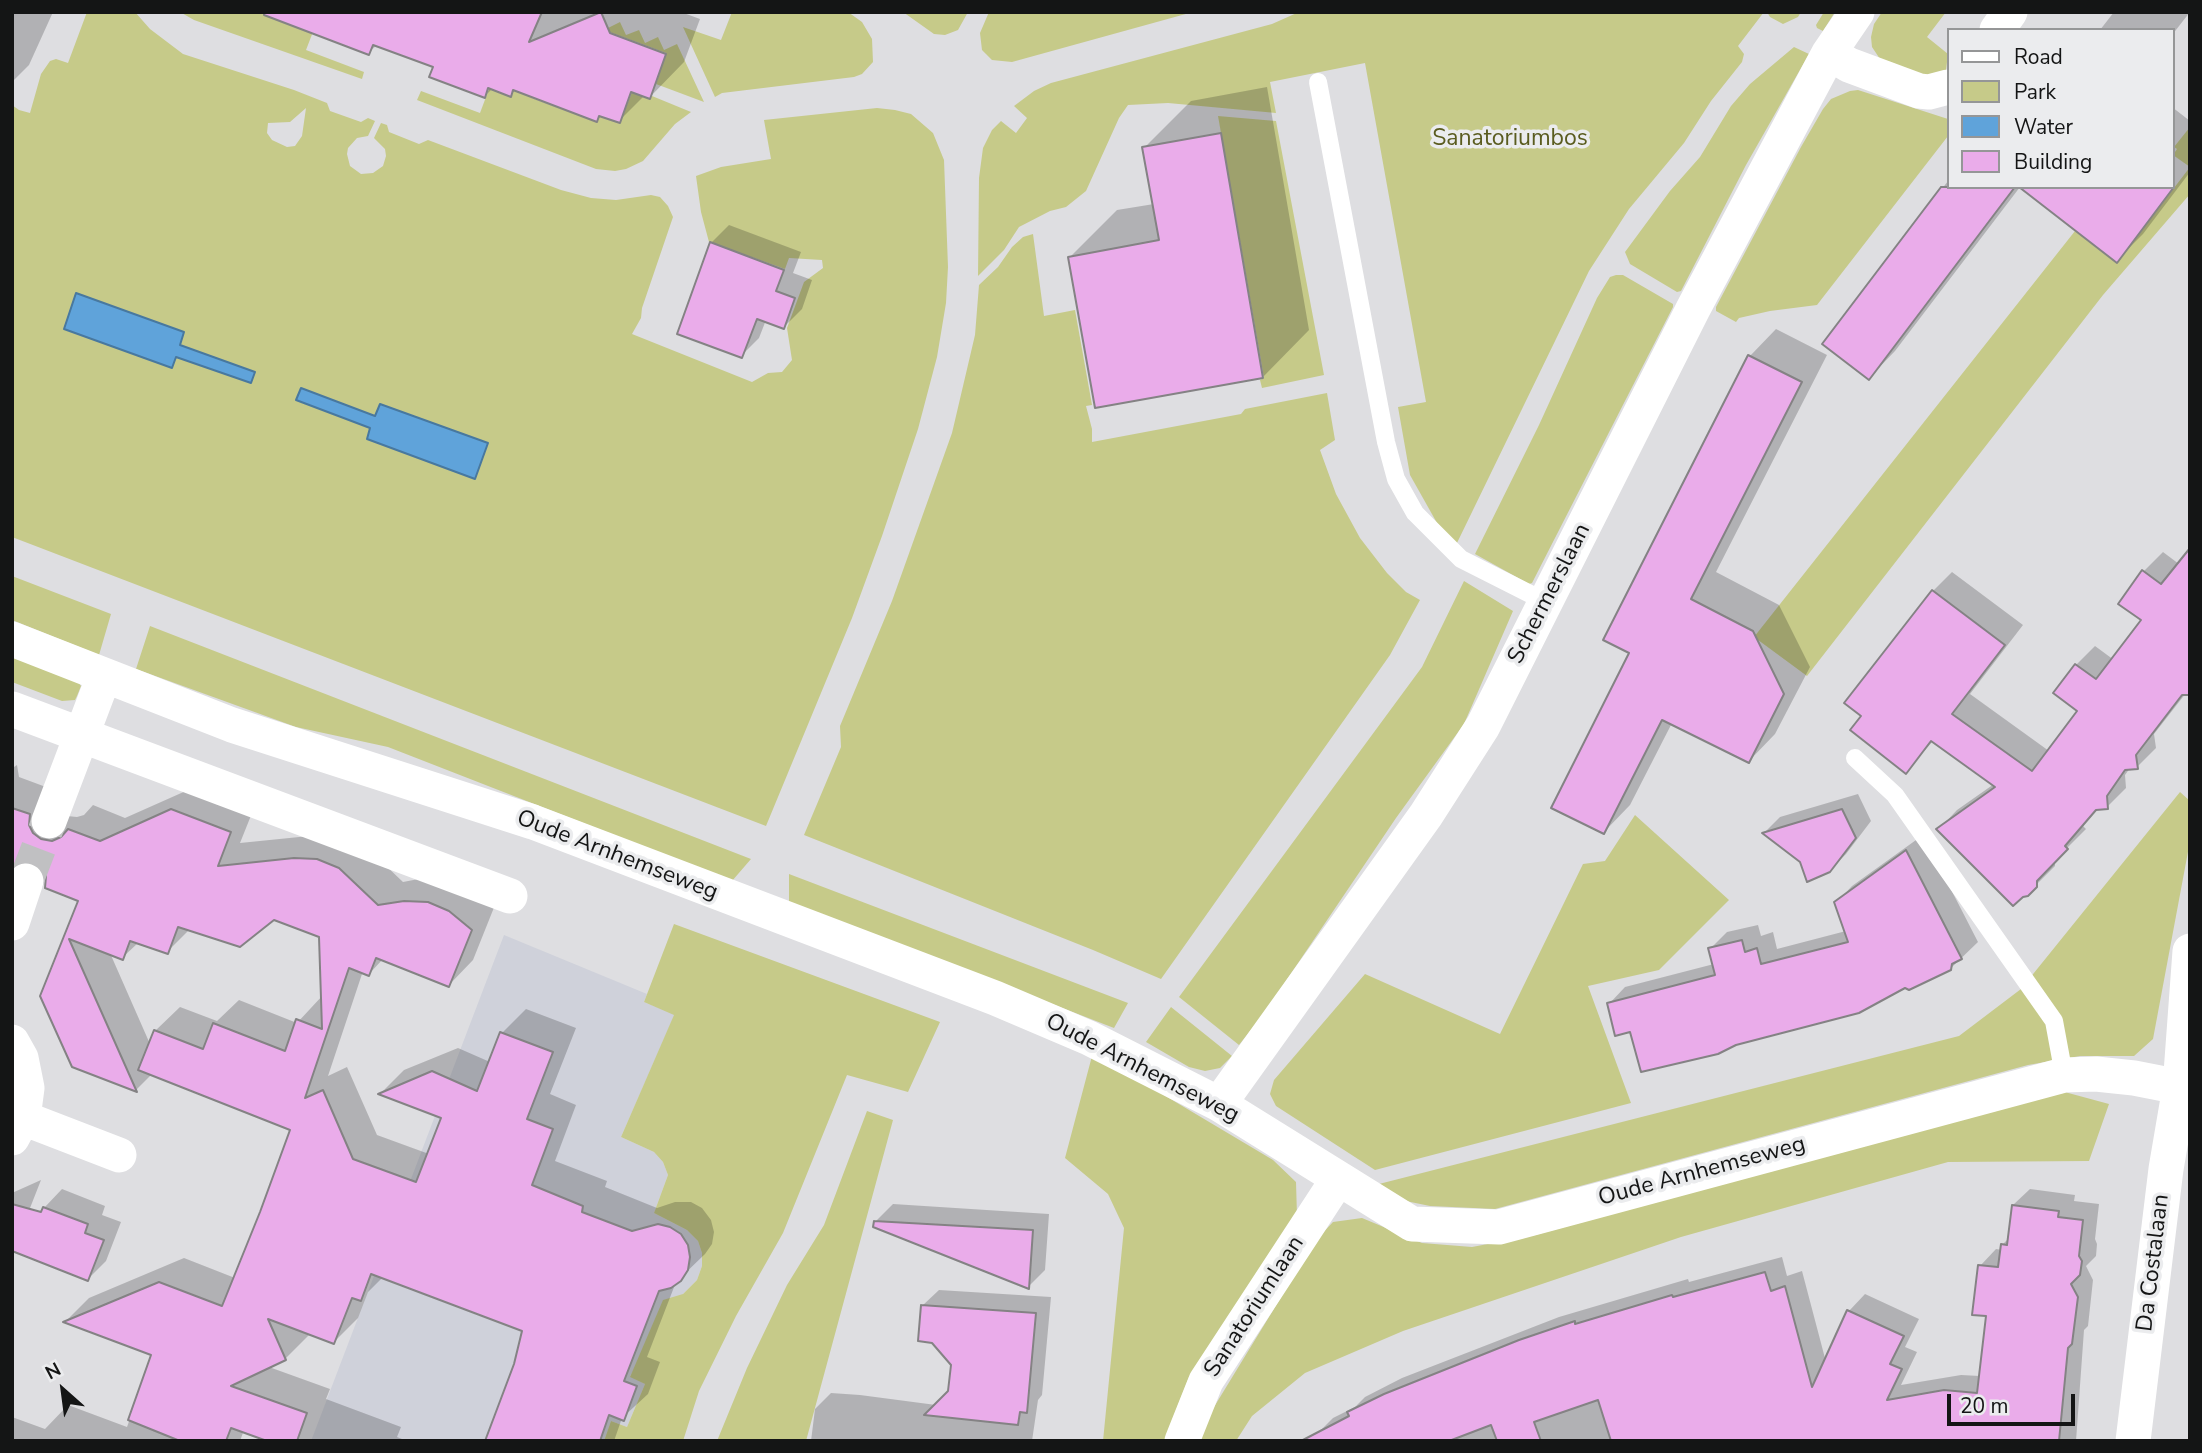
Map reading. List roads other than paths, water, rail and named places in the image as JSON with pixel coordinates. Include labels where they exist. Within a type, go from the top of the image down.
[{"type":"street","name":"Schermerslaan","points":[[1219,1104],[1426,815],[1483,726],[1693,309],[1829,53],[1857,12]]},
{"type":"street","points":[[1998,28],[2010,12]]},
{"type":"street","points":[[1829,53],[1849,65],[1919,91],[1929,92],[1946,87]]},
{"type":"street","name":"Oude Arnhemseweg","points":[[12,639],[232,725],[533,822],[995,998],[1089,1038],[1219,1104],[1412,1224],[1499,1227],[2064,1075],[2134,1077],[2185,1088]]},
{"type":"street","points":[[49,821],[104,676]]},
{"type":"street","points":[[12,709],[510,897]]},
{"type":"street","points":[[12,923],[26,881]]},
{"type":"street","name":"Da Costalaan","points":[[2133,1441],[2166,1169],[2185,1088],[2189,971]]},
{"type":"street","points":[[12,1042],[21,1058],[27,1088],[18,1128],[119,1155]]},
{"type":"street","name":"Sanatoriumlaan","points":[[1182,1441],[1206,1381],[1338,1179]]},
{"type":"lane","points":[[1318,82],[1386,442],[1396,480],[1415,513],[1461,559],[1546,602]]},
{"type":"lane","points":[[1855,758],[1895,795],[2054,1021],[2064,1075]]},
{"type":"water","points":[[76,293],[184,332],[180,345],[255,372],[251,383],[176,357],[172,368],[64,329]]},
{"type":"water","points":[[301,388],[375,416],[380,404],[488,443],[475,479],[367,439],[370,428],[296,400]]},
{"type":"tunnel","points":[[26,881],[49,821]]},
{"type":"park label","name":"Sanatoriumbos","points":[[1510,139]]}]
